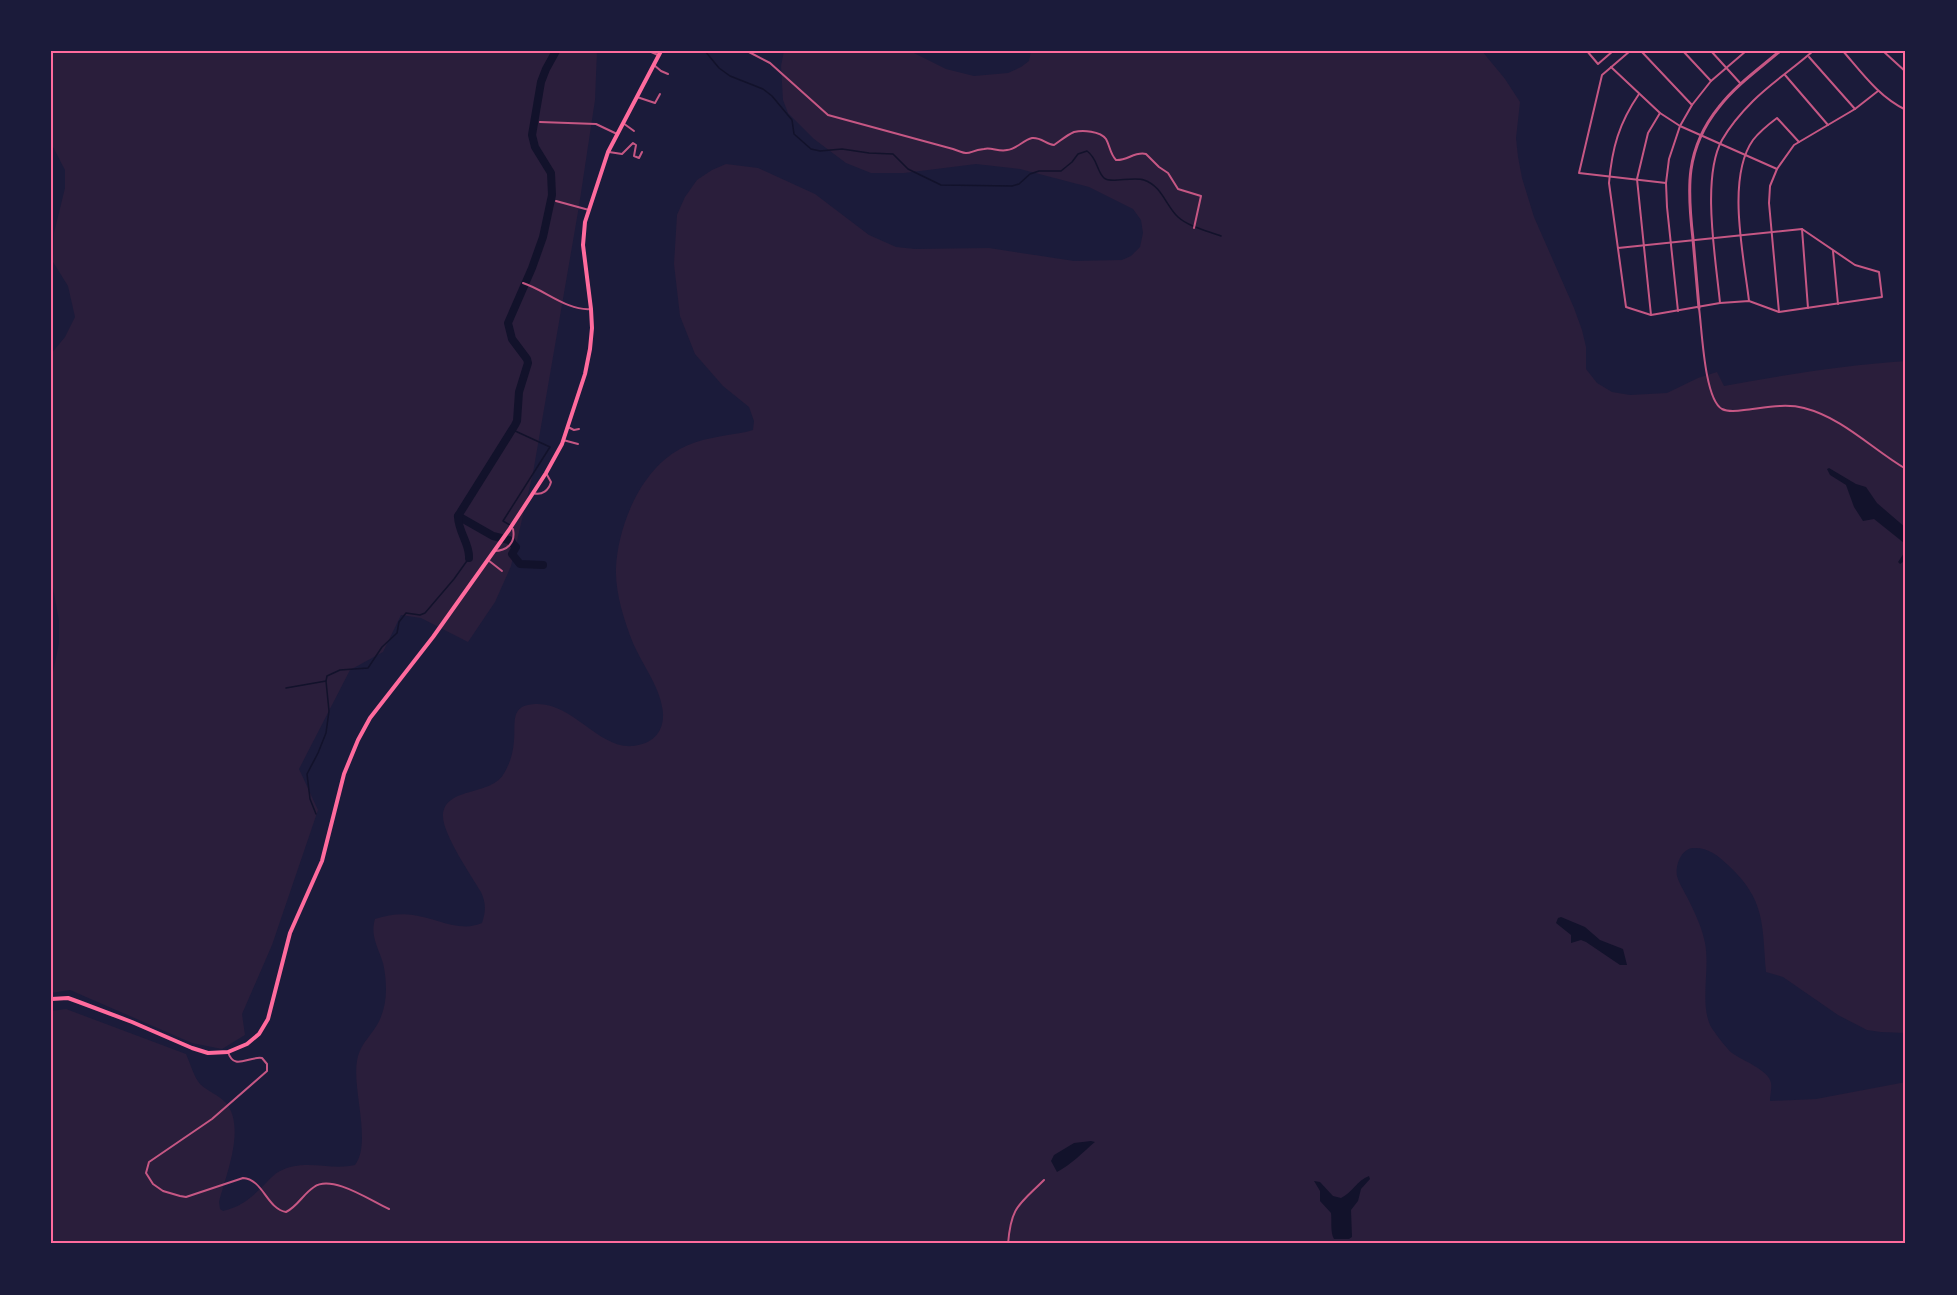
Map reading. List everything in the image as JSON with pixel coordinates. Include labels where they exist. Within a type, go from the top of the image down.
[{"type":"main road","points":[[51,999],[68,998],[208,1053],[228,1052],[247,1044],[259,1034],[268,1019],[290,933],[321,861],[344,774],[358,740],[370,718],[433,637],[511,527],[546,473],[563,440],[585,374],[590,349],[591,309],[583,245],[585,222],[608,152],[659,53]]},
{"type":"street","points":[[649,51],[659,53]]},
{"type":"street","points":[[747,51],[770,63],[828,115],[964,154],[984,148],[1006,151],[1036,138],[1054,145],[1074,132],[1083,131],[1101,135],[1107,140],[1112,156],[1116,160],[1126,159],[1138,153],[1146,153],[1168,173],[1178,189],[1201,196],[1194,228]]},
{"type":"street","points":[[1587,51],[1598,64],[1613,51]]},
{"type":"street","points":[[1630,51],[1602,75],[1579,172],[1666,183]]},
{"type":"street","points":[[1641,51],[1692,105]]},
{"type":"street","points":[[1683,51],[1711,81]]},
{"type":"street","points":[[1711,51],[1740,84]]},
{"type":"street","points":[[1738,51],[1741,55]]},
{"type":"street","points":[[1678,310],[1666,183],[1669,159],[1680,126],[1692,105],[1711,81],[1746,51]]},
{"type":"street","points":[[1780,51],[1740,84],[1719,107],[1702,134],[1692,160],[1688,198],[1708,382],[1713,399],[1721,409],[1734,411],[1789,406],[1819,412],[1906,469]]},
{"type":"street","points":[[1720,303],[1710,195],[1720,144],[1738,117],[1756,98],[1813,51]]},
{"type":"street","points":[[1843,51],[1878,91],[1892,103],[1906,108]]},
{"type":"street","points":[[1883,51],[1906,72]]},
{"type":"street","points":[[1808,56],[1855,109]]},
{"type":"street","points":[[654,64],[661,72],[668,74]]},
{"type":"street","points":[[1611,67],[1660,113],[1680,126],[1777,169]]},
{"type":"street","points":[[1785,75],[1828,125]]},
{"type":"street","points":[[1779,312],[1769,202],[1770,186],[1777,169],[1799,142],[1855,109],[1878,91]]},
{"type":"street","points":[[636,97],[656,103],[660,94]]},
{"type":"street","points":[[1618,248],[1802,229],[1855,265],[1879,272],[1882,297],[1779,312],[1749,301],[1720,303],[1651,315],[1626,307],[1609,183],[1609,176],[1621,124],[1639,94]]},
{"type":"street","points":[[1651,315],[1636,179],[1648,133],[1660,113]]},
{"type":"street","points":[[1749,301],[1741,236],[1738,187],[1740,172],[1752,141],[1777,118],[1799,142]]},
{"type":"street","points":[[540,122],[596,124],[617,134]]},
{"type":"street","points":[[623,123],[634,131]]},
{"type":"street","points":[[608,152],[620,154],[633,144],[636,145],[634,156],[639,158],[642,152]]},
{"type":"street","points":[[556,201],[589,210]]},
{"type":"street","points":[[1802,229],[1808,308]]},
{"type":"street","points":[[1833,251],[1838,304]]},
{"type":"street","points":[[523,283],[579,308],[591,309]]},
{"type":"street","points":[[568,427],[574,430],[579,429]]},
{"type":"street","points":[[563,440],[578,444]]},
{"type":"street","points":[[533,493],[547,491],[550,479],[546,473]]},
{"type":"street","points":[[494,551],[504,550],[511,543],[514,532],[511,527]]},
{"type":"street","points":[[488,560],[502,571]]},
{"type":"street","points":[[228,1052],[232,1060],[239,1063],[252,1058],[261,1058],[267,1065],[267,1071],[219,1114],[149,1162],[146,1173],[150,1182],[164,1191],[186,1197],[243,1178],[248,1179],[256,1184],[279,1210],[286,1212],[294,1208],[315,1185],[327,1184],[352,1190],[389,1209]]},
{"type":"street","points":[[1008,1244],[1009,1224],[1014,1210],[1044,1180]]},
{"type":"shaded area","points":[[51,51],[597,51],[595,100],[579,206],[533,473],[511,566],[495,602],[468,642],[421,618],[401,615],[383,652],[350,670],[299,769],[318,810],[272,945],[242,1014],[245,1035],[222,1049],[192,1043],[70,990],[51,993],[51,682],[59,643],[59,621],[51,577],[53,475],[51,354],[65,337],[75,317],[68,286],[53,262],[54,233],[65,188],[65,170],[51,143]]},
{"type":"shaded area","points":[[784,51],[910,51],[946,69],[974,76],[1008,73],[1029,61],[1031,51],[1482,51],[1520,102],[1516,138],[1522,178],[1534,217],[1582,330],[1586,347],[1586,369],[1597,383],[1612,392],[1630,395],[1667,393],[1698,378],[1717,372],[1724,386],[1815,371],[1906,361],[1906,1033],[1867,1030],[1838,1015],[1783,977],[1766,972],[1762,927],[1756,902],[1740,878],[1716,855],[1703,849],[1693,848],[1685,851],[1678,863],[1677,876],[1698,919],[1705,943],[1705,996],[1710,1025],[1732,1053],[1766,1074],[1771,1085],[1770,1101],[1816,1099],[1906,1082],[1906,1244],[51,1244],[51,1011],[66,1009],[186,1054],[200,1084],[223,1100],[232,1113],[233,1151],[219,1202],[220,1209],[223,1211],[246,1201],[276,1174],[289,1167],[355,1165],[362,1143],[357,1061],[362,1046],[381,1017],[386,995],[384,966],[374,936],[375,919],[408,914],[457,926],[474,926],[482,923],[485,907],[483,896],[447,832],[443,815],[446,806],[451,800],[488,786],[503,775],[513,750],[517,711],[527,705],[549,705],[561,710],[597,734],[620,745],[633,746],[646,743],[659,732],[663,720],[662,704],[633,643],[619,596],[616,568],[621,534],[634,500],[654,470],[666,458],[696,442],[753,430],[754,421],[749,407],[723,386],[695,354],[680,316],[674,264],[677,215],[685,197],[697,180],[726,164],[758,168],[815,194],[869,235],[896,247],[989,248],[1074,261],[1122,260],[1131,256],[1140,247],[1143,233],[1141,220],[1133,209],[1089,187],[1020,169],[976,164],[904,173],[871,173],[846,163],[814,139],[788,113],[783,100],[781,66]]},
{"type":"shaded area","points":[[1829,468],[1856,484],[1866,487],[1877,503],[1906,528],[1906,560],[1900,564],[1898,562],[1904,553],[1904,543],[1874,519],[1863,521],[1854,507],[1846,485],[1830,475],[1827,469]]},
{"type":"shaded area","points":[[1561,917],[1585,927],[1600,940],[1623,949],[1627,965],[1620,965],[1581,940],[1571,943],[1571,935],[1556,923]]},
{"type":"shaded area","points":[[1095,1142],[1057,1172],[1051,1161],[1054,1155],[1074,1143]]},
{"type":"shaded area","points":[[1369,1176],[1370,1179],[1361,1189],[1358,1201],[1351,1210],[1352,1237],[1334,1239],[1331,1213],[1320,1201],[1320,1191],[1314,1181],[1320,1182],[1333,1196],[1341,1198]]},
{"type":"waterway","points":[[469,558],[458,516],[517,421],[519,392],[528,363],[512,339],[508,323],[543,237],[552,195],[551,173],[535,147],[532,135],[541,82],[556,51]]},
{"type":"waterway","points":[[705,51],[719,68],[730,76],[763,89],[772,96],[792,120],[794,134],[811,149],[820,151],[842,149],[893,154],[908,169],[941,185],[1012,186],[1039,171],[1061,171],[1078,154],[1087,151],[1107,180],[1144,180],[1160,191],[1182,220],[1221,236]]},
{"type":"waterway","points":[[510,525],[503,521],[550,447],[513,430]]},
{"type":"waterway","points":[[458,516],[493,536],[509,540],[516,547],[512,554],[520,564],[543,565]]},
{"type":"waterway","points":[[514,531],[516,547]]},
{"type":"waterway","points":[[316,814],[310,799],[307,774],[326,733],[329,711],[327,676],[340,670],[368,668],[382,647],[397,633],[399,622],[406,613],[420,615],[425,613],[469,558]]},
{"type":"waterway","points":[[286,688],[326,681]]}]
